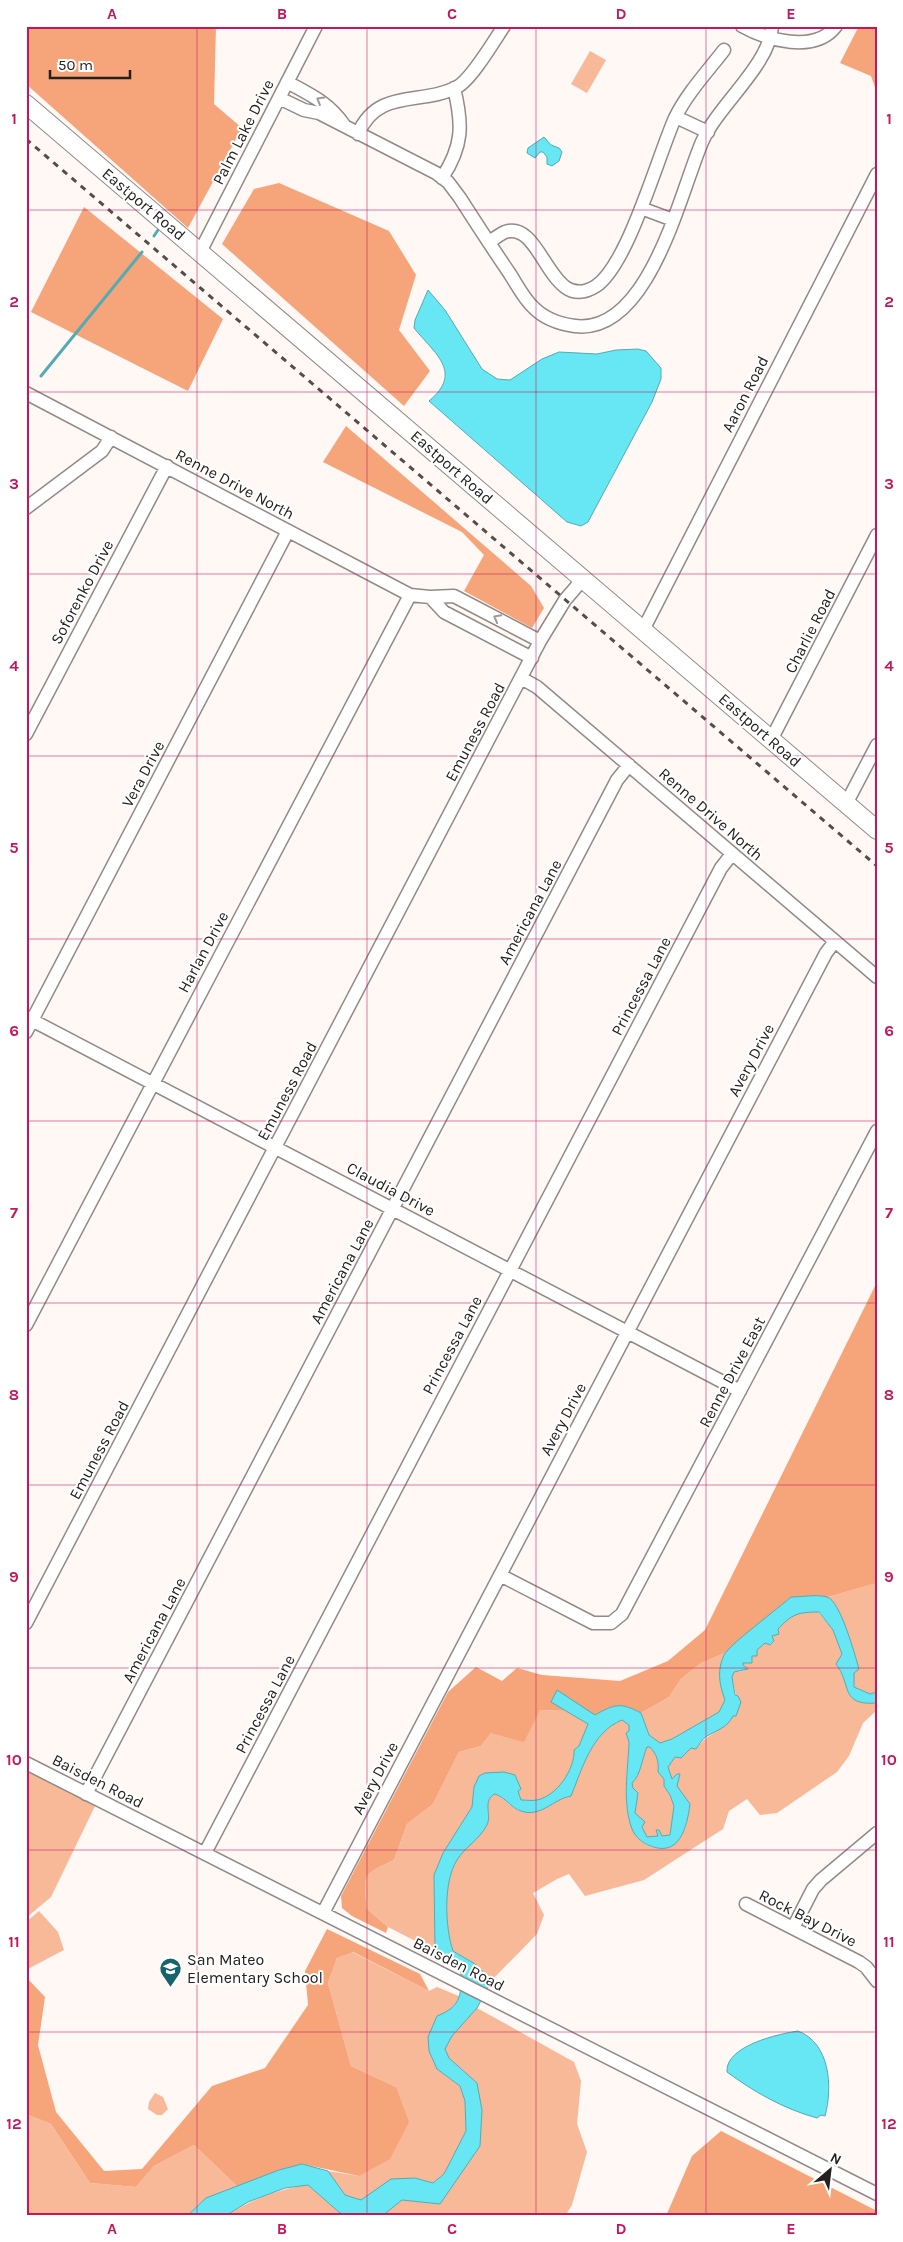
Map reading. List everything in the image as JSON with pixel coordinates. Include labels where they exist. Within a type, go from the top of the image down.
[{"type":"street","name":"Palm Lake Drive","points":[[200,252],[316,26]]},
{"type":"street","points":[[358,134],[367,118],[377,109],[391,102],[429,96],[454,88],[467,79],[504,26]]},
{"type":"street","points":[[742,26],[757,35],[772,32],[802,42],[815,41],[826,36],[836,26]]},
{"type":"street","points":[[287,82],[326,103],[346,127],[442,178],[460,198],[532,307],[558,323],[580,327],[591,326],[613,317],[636,293],[652,269],[708,132],[765,53],[772,32]]},
{"type":"street","points":[[489,242],[506,232],[520,233],[532,242],[554,277],[562,285],[577,291],[595,286],[607,276],[617,259],[641,208],[676,117],[724,50]]},
{"type":"street","points":[[442,178],[458,148],[460,113],[454,88]]},
{"type":"street","points":[[279,98],[304,110],[313,120],[326,126],[346,127]]},
{"type":"street","name":"Eastport Road","points":[[26,104],[877,830]]},
{"type":"street","points":[[676,117],[708,132]]},
{"type":"street","name":"Aaron Road","points":[[643,630],[877,174]]},
{"type":"street","points":[[641,208],[673,220]]},
{"type":"street","name":"Renne Drive North","points":[[26,393],[410,595],[430,598],[454,596],[540,641]]},
{"type":"street","points":[[26,508],[102,451],[112,438]]},
{"type":"street","name":"Soforenko Drive","points":[[26,734],[167,466]]},
{"type":"street","name":"Vera Drive","points":[[26,1032],[29,1018],[288,531]]},
{"type":"street","name":"Charlie Road","points":[[772,740],[877,535]]},
{"type":"street","name":"Emuness Road","points":[[26,1622],[540,641],[565,600],[582,579]]},
{"type":"street","name":"Harlan Drive","points":[[26,1325],[410,595]]},
{"type":"street","points":[[430,598],[444,612],[532,658]]},
{"type":"street","name":"Renne Drive North","points":[[522,678],[537,686],[877,977]]},
{"type":"street","points":[[846,804],[877,745]]},
{"type":"street","name":"Americana Lane","points":[[86,1794],[617,780],[629,765]]},
{"type":"street","name":"Princessa Lane","points":[[205,1853],[721,868],[732,854]]},
{"type":"street","name":"Avery Drive","points":[[323,1913],[826,953],[835,941]]},
{"type":"street","name":"Claudia Drive","points":[[29,1018],[740,1391]]},
{"type":"street","name":"Renne Drive East","points":[[500,1575],[586,1620],[602,1624],[611,1623],[627,1608],[877,1131]]},
{"type":"street","name":"Baisden Road","points":[[26,1763],[877,2194]]},
{"type":"street","points":[[793,1928],[813,1889],[821,1880],[877,1833]]},
{"type":"street","name":"Rock Bay Drive","points":[[746,1904],[859,1962],[866,1967],[877,1981]]},
{"type":"shaded area","points":[[26,26],[216,26],[214,104],[242,128],[188,228],[26,84]]},
{"type":"shaded area","points":[[859,26],[877,26],[877,93],[871,76],[840,63]]},
{"type":"shaded area","points":[[590,51],[606,60],[587,93],[571,84]]},
{"type":"shaded area","points":[[279,183],[389,231],[416,275],[399,330],[430,371],[404,406],[222,244],[254,189]]},
{"type":"shaded area","points":[[84,207],[223,319],[188,391],[31,312]]},
{"type":"shaded area","points":[[346,426],[531,586],[544,608],[532,628],[464,591],[484,555],[462,532],[323,462]]},
{"type":"shaded area","points":[[877,1282],[877,1583],[828,1597],[791,1597],[725,1653],[701,1663],[681,1679],[669,1697],[641,1713],[628,1707],[618,1706],[608,1708],[595,1715],[552,1702],[567,1711],[540,1710],[524,1742],[491,1733],[481,1746],[459,1752],[433,1804],[407,1824],[394,1860],[376,1869],[367,1877],[365,1889],[367,1909],[388,1927],[386,1933],[352,1916],[342,1908],[341,1896],[448,1692],[476,1667],[502,1681],[517,1668],[542,1675],[620,1681],[668,1661],[705,1630]]},
{"type":"shaded area","points":[[877,1583],[877,1692],[870,1694],[854,1687],[854,1673],[828,1597]]},
{"type":"shaded area","points":[[802,1612],[818,1612],[833,1630],[842,1654],[836,1664],[852,1697],[857,1701],[865,1703],[877,1703],[877,1710],[863,1723],[849,1756],[837,1772],[777,1813],[760,1815],[747,1799],[729,1811],[723,1829],[644,1880],[585,1896],[569,1874],[533,1893],[544,1915],[537,1934],[492,1980],[475,1964],[453,1951],[447,1917],[449,1880],[457,1860],[487,1825],[489,1817],[488,1804],[491,1797],[495,1794],[517,1810],[529,1812],[541,1810],[571,1796],[589,1752],[603,1733],[622,1720],[629,1724],[629,1731],[626,1733],[629,1742],[626,1798],[629,1820],[633,1830],[643,1843],[650,1847],[665,1848],[672,1845],[678,1840],[687,1821],[685,1807],[668,1767],[675,1757],[681,1758],[691,1748],[696,1749],[703,1741],[728,1723],[736,1708],[738,1696],[736,1695],[732,1677],[734,1672],[743,1671],[747,1668],[743,1663],[765,1642],[770,1645],[774,1642],[773,1634],[789,1617]]},
{"type":"shaded area","points":[[725,1653],[721,1676],[725,1700],[719,1712],[660,1744],[649,1735],[641,1713],[669,1697],[681,1679],[701,1663]]},
{"type":"shaded area","points":[[540,1710],[567,1711],[588,1724],[579,1746],[574,1750],[574,1757],[563,1781],[551,1794],[537,1800],[521,1800],[518,1791],[474,1787],[472,1807],[443,1853],[434,1875],[435,1951],[388,1927],[367,1909],[365,1882],[367,1877],[376,1869],[394,1860],[407,1824],[433,1804],[459,1752],[481,1746],[491,1733]]},
{"type":"shaded area","points":[[647,1746],[650,1747],[656,1756],[658,1772],[664,1779],[664,1786],[674,1806],[670,1835],[647,1838],[635,1813],[638,1794],[633,1788],[632,1783],[639,1771]]},
{"type":"shaded area","points":[[26,1769],[96,1804],[51,1897],[26,1918]]},
{"type":"shaded area","points":[[39,1911],[58,1932],[64,1950],[26,1970],[26,1922]]},
{"type":"shaded area","points":[[327,1929],[420,1974],[429,1991],[353,1952],[337,1958],[328,1983],[351,2066],[396,2087],[409,2122],[390,2159],[359,2176],[302,2164],[279,2170],[238,2187],[194,2145],[154,2166],[136,2187],[90,2183],[51,2124],[26,2114],[26,1977],[45,1997],[38,2045],[56,2112],[104,2171],[142,2169],[212,2086],[265,2068],[308,2005],[305,1971]]},
{"type":"shaded area","points":[[352,1952],[429,1991],[437,1987],[461,1997],[449,2011],[437,2069],[460,2086],[465,2101],[466,2131],[444,2174],[433,2183],[415,2178],[361,2201],[345,2195],[328,2171],[359,2176],[396,2087],[351,2066],[328,1983],[337,1958]]},
{"type":"shaded area","points":[[477,2008],[574,2062],[581,2081],[577,2124],[587,2152],[572,2205],[565,2216],[382,2216],[402,2200],[440,2204],[480,2146],[477,2083],[449,2058],[444,2049],[452,2036]]},
{"type":"shaded area","points":[[155,2093],[163,2097],[168,2109],[162,2115],[157,2115],[148,2109],[149,2102]]},
{"type":"shaded area","points":[[26,2114],[51,2124],[90,2183],[136,2187],[154,2166],[194,2145],[238,2187],[206,2198],[187,2216],[26,2216]]},
{"type":"shaded area","points":[[721,2131],[877,2211],[877,2216],[666,2216],[692,2156]]},
{"type":"shaded area","points":[[308,2185],[340,2213],[352,2216],[225,2216],[265,2196],[286,2189]]},
{"type":"water","points":[[544,137],[551,145],[559,148],[562,152],[559,161],[552,166],[547,164],[547,157],[543,152],[540,152],[535,158],[527,153],[528,148]]},
{"type":"water","points":[[428,290],[445,310],[482,369],[497,379],[510,380],[542,359],[559,352],[597,354],[616,350],[638,349],[646,351],[661,368],[661,379],[652,402],[588,522],[581,526],[567,522],[429,401],[439,391],[444,381],[445,372],[437,354],[414,328],[415,320]]},
{"type":"water","points":[[823,1596],[832,1600],[842,1617],[859,1669],[854,1673],[854,1687],[870,1694],[877,1692],[877,1703],[857,1701],[848,1692],[836,1664],[842,1654],[833,1630],[819,1612],[800,1613],[787,1620],[778,1629],[779,1634],[772,1636],[774,1641],[770,1645],[765,1643],[757,1650],[757,1656],[752,1656],[752,1663],[743,1663],[748,1669],[734,1672],[732,1677],[735,1695],[738,1696],[741,1702],[736,1716],[733,1716],[725,1726],[705,1737],[696,1749],[691,1748],[681,1758],[675,1757],[668,1767],[672,1779],[677,1774],[680,1774],[677,1786],[690,1804],[684,1831],[674,1845],[667,1848],[659,1848],[648,1845],[638,1838],[632,1829],[626,1797],[629,1742],[626,1733],[629,1731],[629,1725],[622,1720],[603,1733],[589,1752],[571,1796],[535,1812],[517,1810],[495,1794],[489,1800],[487,1825],[457,1860],[452,1869],[447,1892],[448,1930],[453,1951],[475,1964],[492,1980],[477,2008],[452,2036],[445,2049],[449,2058],[477,2083],[482,2110],[480,2146],[440,2204],[402,2200],[382,2216],[352,2216],[340,2213],[308,2185],[285,2188],[248,2202],[225,2216],[187,2216],[206,2198],[279,2170],[302,2164],[328,2171],[345,2195],[361,2200],[391,2179],[415,2178],[433,2183],[444,2174],[466,2131],[465,2101],[460,2086],[437,2069],[429,2051],[428,2037],[437,2016],[452,2008],[459,1998],[461,1969],[435,1951],[434,1875],[443,1853],[472,1807],[474,1787],[479,1776],[485,1773],[504,1772],[515,1775],[521,1789],[518,1791],[521,1800],[535,1800],[544,1797],[558,1787],[568,1773],[574,1757],[574,1750],[579,1746],[588,1724],[551,1702],[557,1690],[595,1715],[608,1708],[618,1706],[634,1709],[641,1713],[649,1735],[660,1743],[672,1739],[719,1712],[725,1700],[720,1677],[720,1666],[724,1655],[744,1635],[791,1597]],"holes":[[[647,1747],[650,1747],[656,1756],[658,1772],[664,1779],[664,1786],[674,1806],[670,1835],[662,1836],[659,1830],[656,1830],[658,1836],[647,1837],[642,1827],[645,1822],[635,1813],[638,1793],[633,1788],[632,1783],[639,1771]]]},
{"type":"water","points":[[798,2031],[809,2037],[817,2045],[823,2056],[829,2092],[825,2116],[821,2115],[817,2118],[781,2105],[727,2072],[729,2063],[734,2055],[743,2048],[766,2038]]},
{"type":"waterway","points":[[154,236],[158,230]]},
{"type":"waterway","points":[[41,376],[142,252]]},
{"type":"railway","points":[[26,139],[877,866]]},
{"type":"place","name":"San Mateo Elementary School","points":[[171,1987]]}]
